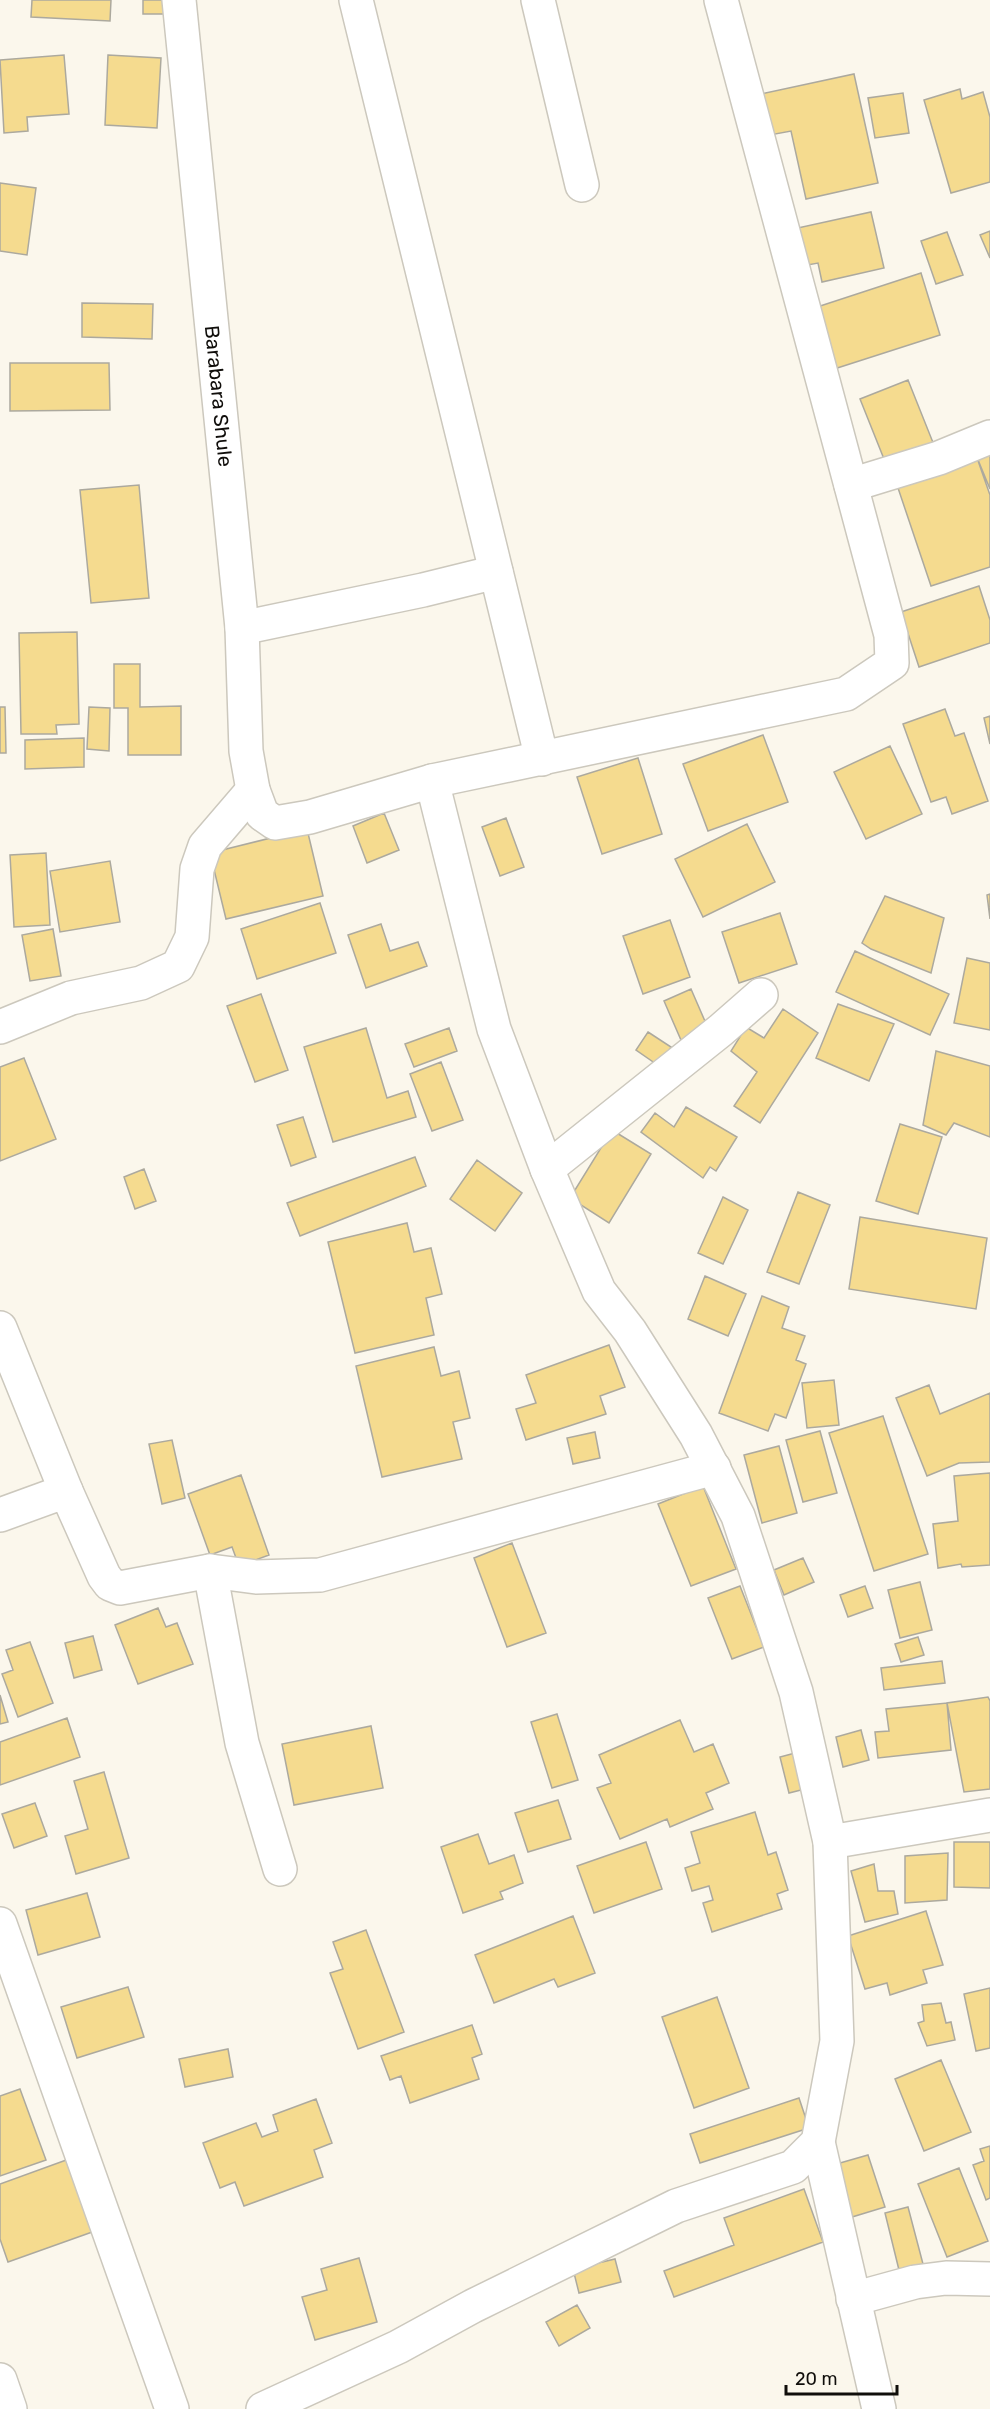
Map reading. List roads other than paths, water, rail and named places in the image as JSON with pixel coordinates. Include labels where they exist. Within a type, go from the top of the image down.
[{"type":"street","name":"Barabara Shule","points":[[179,0],[242,628],[246,751],[253,790],[262,814],[275,823],[310,817],[432,781],[846,694],[892,663],[891,635],[851,485]]},
{"type":"street","points":[[356,0],[542,759]]},
{"type":"street","points":[[538,0],[582,185]]},
{"type":"street","points":[[721,0],[851,485],[939,458],[990,437]]},
{"type":"street","points":[[242,628],[496,572]]},
{"type":"street","points":[[432,781],[494,1029],[547,1169],[599,1291],[630,1331],[696,1435],[738,1516],[796,1692],[830,1842],[837,2040],[818,2142],[879,2409]]},
{"type":"street","points":[[0,1027],[72,998],[141,983],[178,966],[192,937],[197,869],[205,846],[253,790]]},
{"type":"street","points":[[547,1169],[721,1030],[761,995]]},
{"type":"street","points":[[0,1328],[66,1491],[104,1576],[110,1584],[120,1588],[210,1571],[256,1577],[320,1575],[714,1468]]},
{"type":"street","points":[[0,1515],[66,1491]]},
{"type":"street","points":[[210,1571],[242,1743],[279,1869]]},
{"type":"street","points":[[830,1842],[990,1815]]},
{"type":"street","points":[[0,1924],[172,2409]]},
{"type":"street","points":[[263,2409],[398,2347],[473,2306],[676,2206],[793,2167],[818,2142]]},
{"type":"street","points":[[853,2299],[915,2282],[935,2279],[990,2278]]},
{"type":"street","points":[[0,2380],[10,2409]]}]
